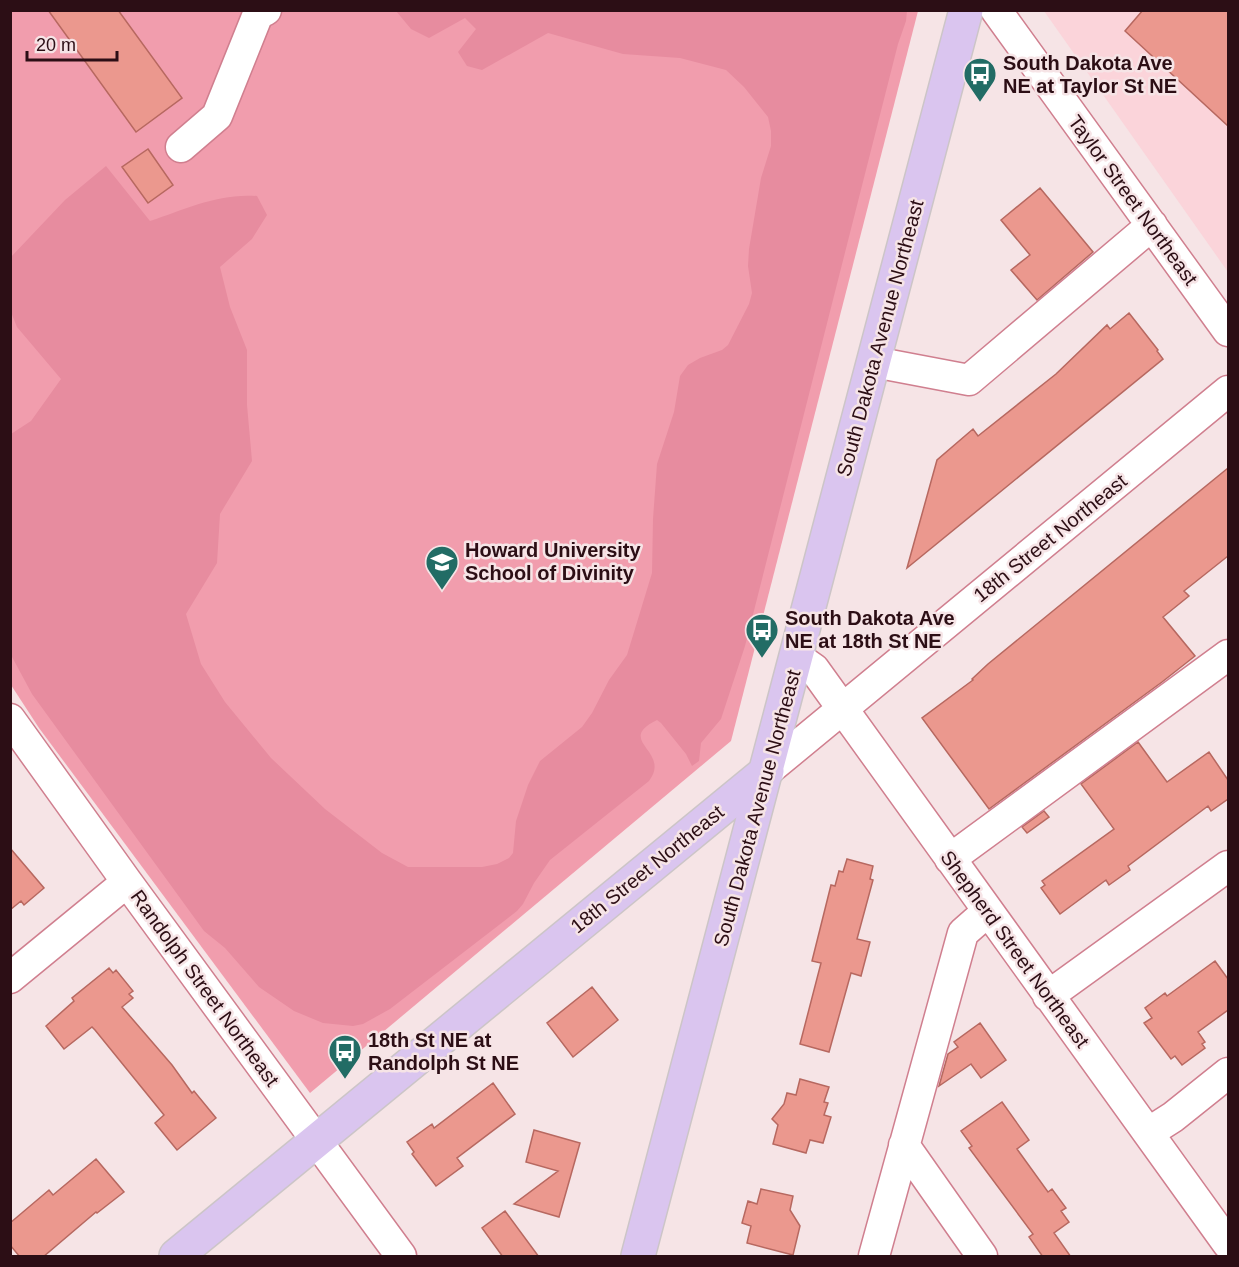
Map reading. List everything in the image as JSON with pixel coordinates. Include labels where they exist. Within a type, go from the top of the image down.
[{"type":"main road","name":"South Dakota Avenue Northeast","points":[[638,1257],[966,10]]},
{"type":"main road","name":"18th Street Northeast","points":[[176,1257],[766,771]]},
{"type":"street","points":[[181,147],[217,116],[258,14],[266,10]]},
{"type":"street","name":"Taylor Street Northeast","points":[[996,10],[1228,331]]},
{"type":"street","points":[[874,362],[969,380],[1152,225]]},
{"type":"street","name":"18th Street Northeast","points":[[766,771],[1228,391]]},
{"type":"street","points":[[950,859],[1228,655]]},
{"type":"street","name":"Shepherd Street Northeast","points":[[797,657],[814,669],[842,707],[1228,1245]]},
{"type":"street","name":"Randolph Street Northeast","points":[[10,719],[401,1257]]},
{"type":"street","points":[[1048,996],[1228,866]]},
{"type":"street","points":[[10,978],[127,882]]},
{"type":"street","points":[[874,1257],[963,933],[988,912]]},
{"type":"street","points":[[1148,1133],[1173,1117],[1228,1073]]},
{"type":"street","points":[[904,1145],[982,1257]]},
{"type":"shaded area","name":"Howard University School of Divinity","points":[[10,11],[918,11],[731,741],[310,1093],[39,728],[11,685]]},
{"type":"shaded area","points":[[396,11],[907,11],[745,646],[721,719],[701,743],[699,761],[692,766],[686,754],[657,720],[645,727],[641,734],[642,741],[654,762],[654,771],[649,781],[550,860],[517,911],[390,1009],[363,1024],[353,1026],[323,1023],[294,1011],[259,987],[225,948],[204,931],[32,694],[11,655],[11,434],[31,421],[61,379],[17,327],[11,312],[11,257],[65,200],[106,166],[150,221],[215,199],[257,196],[267,215],[252,239],[220,267],[230,307],[247,350],[247,405],[252,461],[220,514],[217,563],[186,614],[201,664],[225,702],[271,758],[325,809],[382,853],[408,867],[482,867],[497,864],[509,858],[513,853],[516,821],[528,785],[540,761],[582,727],[609,680],[627,655],[652,573],[657,464],[674,412],[680,376],[688,365],[728,345],[749,304],[752,293],[748,266],[749,249],[761,178],[771,146],[768,117],[744,87],[726,70],[680,58],[623,54],[548,33],[482,70],[467,66],[458,52],[476,29],[465,18],[429,38],[411,29]]},
{"type":"shaded area","points":[[1044,11],[1228,11],[1228,272]]},
{"type":"building","points":[[48,10],[118,10],[182,98],[136,132]]},
{"type":"building","points":[[1143,10],[1228,10],[1228,126],[1125,31]]},
{"type":"building","points":[[148,149],[173,185],[148,203],[122,167]]},
{"type":"building","points":[[1040,188],[1093,252],[1037,300],[1011,270],[1030,255],[1001,220]]},
{"type":"building","points":[[1129,313],[1163,359],[907,568],[937,460],[973,429],[978,436],[1056,374],[1107,325],[1110,329]]},
{"type":"building","points":[[1228,468],[1228,556],[1184,591],[1189,596],[1163,617],[1195,656],[989,809],[922,718],[973,680],[988,664]]},
{"type":"building","points":[[1138,742],[1167,782],[1209,752],[1228,780],[1228,799],[1211,811],[1208,806],[1128,866],[1130,870],[1109,885],[1106,880],[1060,914],[1041,888],[1045,885],[1042,881],[1114,829],[1081,784]]},
{"type":"building","points":[[1044,811],[1049,817],[1027,833],[1022,827]]},
{"type":"building","points":[[10,848],[44,888],[24,905],[21,901],[10,910]]},
{"type":"building","points":[[847,859],[873,866],[870,879],[873,880],[857,939],[870,942],[861,976],[851,973],[829,1052],[800,1044],[821,963],[812,961],[831,885],[835,886],[839,871],[843,872]]},
{"type":"building","points":[[1215,961],[1228,979],[1228,1010],[1198,1032],[1205,1042],[1202,1044],[1205,1048],[1182,1065],[1175,1056],[1171,1059],[1144,1023],[1152,1018],[1145,1008],[1165,993],[1167,996]]},
{"type":"building","points":[[109,968],[113,973],[116,970],[133,991],[129,994],[133,998],[122,1007],[172,1065],[192,1093],[194,1091],[216,1118],[177,1150],[155,1123],[164,1115],[92,1027],[64,1049],[46,1026],[74,1001],[72,998]]},
{"type":"building","points":[[592,987],[618,1020],[573,1057],[547,1023]]},
{"type":"building","points":[[980,1023],[1006,1060],[981,1078],[971,1064],[939,1086],[948,1054],[958,1047],[954,1042]]},
{"type":"building","points":[[800,1079],[829,1087],[824,1102],[828,1103],[824,1115],[831,1117],[823,1143],[810,1140],[806,1153],[773,1144],[778,1125],[772,1119],[784,1104],[787,1093],[796,1095]]},
{"type":"building","points":[[493,1083],[515,1114],[457,1158],[463,1166],[436,1186],[412,1154],[414,1152],[407,1142],[432,1124],[434,1128]]},
{"type":"building","points":[[1002,1102],[1029,1140],[1017,1149],[1048,1192],[1052,1189],[1066,1208],[1061,1211],[1069,1222],[1054,1233],[1071,1257],[1043,1257],[1029,1237],[1033,1234],[969,1148],[972,1146],[961,1131]]},
{"type":"building","points":[[534,1130],[580,1143],[559,1217],[514,1204],[558,1171],[526,1162]]},
{"type":"building","points":[[96,1159],[124,1192],[96,1212],[43,1257],[20,1257],[10,1245],[10,1223],[49,1190],[53,1195]]},
{"type":"building","points":[[761,1189],[793,1196],[790,1210],[800,1226],[793,1255],[747,1243],[751,1226],[742,1223],[748,1201],[757,1204]]},
{"type":"building","points":[[505,1211],[539,1257],[503,1257],[482,1228]]},
{"type":"place","name":"South Dakota Ave NE at Taylor St NE","points":[[980,103]]},
{"type":"place","name":"Howard University School of Divinity","points":[[442,591]]},
{"type":"place","name":"South Dakota Ave NE at 18th St NE","points":[[762,659]]},
{"type":"place","name":"18th St NE at Randolph St NE","points":[[345,1080]]}]
